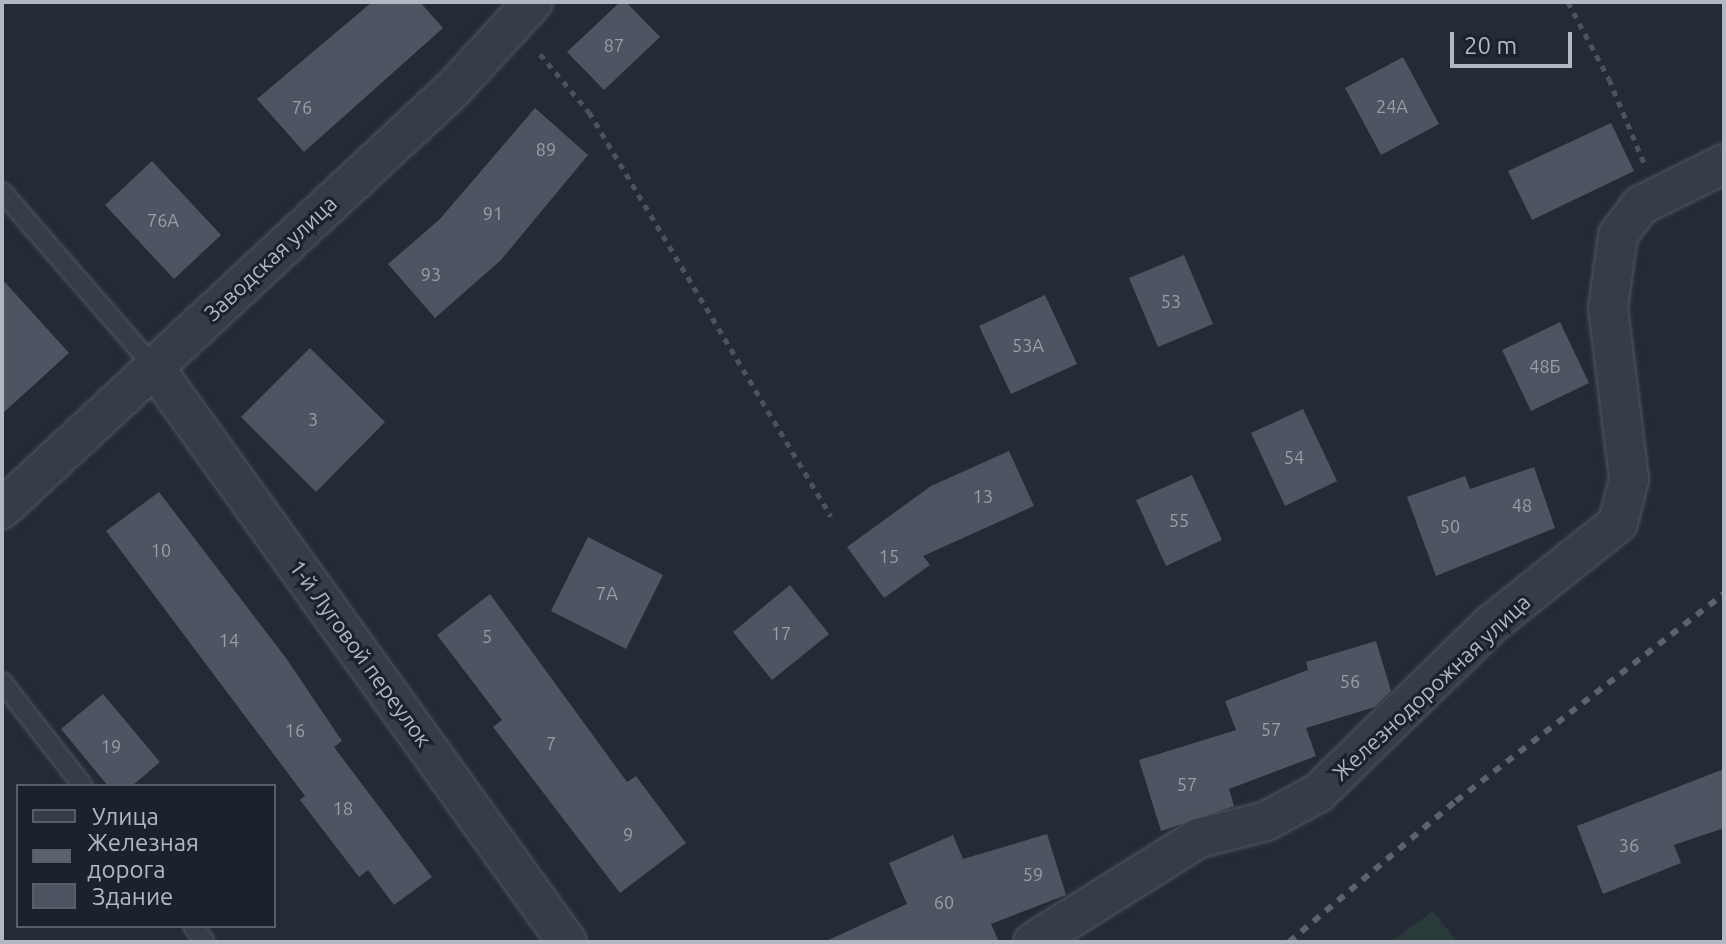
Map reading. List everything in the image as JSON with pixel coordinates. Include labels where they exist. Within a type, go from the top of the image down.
[{"type":"street","name":"Заводская улица","points":[[2,509],[453,89],[524,13]]},
{"type":"street","name":"Железнодорожная улица","points":[[1033,942],[1199,838],[1266,821],[1318,793],[1489,626],[1618,523],[1629,479],[1608,308],[1618,235],[1641,205],[1724,164]]},
{"type":"street","name":"1-й Луговой переулок","points":[[153,366],[567,942]]},
{"type":"lane","points":[[2,192],[153,366]]},
{"type":"lane","points":[[2,682],[81,784]]},
{"type":"path","points":[[1568,2],[1609,79],[1658,197]]},
{"type":"path","points":[[524,13],[589,112],[831,516]]},
{"type":"shaded area","points":[[1433,911],[1457,942],[1391,942]]},
{"type":"building","points":[[372,2],[420,2],[443,28],[304,152],[257,99]]},
{"type":"building","points":[[620,2],[626,2],[660,37],[604,90],[567,52]]},
{"type":"building","points":[[1403,57],[1439,124],[1381,155],[1345,88]]},
{"type":"building","points":[[535,108],[588,155],[501,260],[435,318],[388,264],[439,220]]},
{"type":"building","points":[[1611,123],[1634,171],[1532,220],[1508,171]]},
{"type":"building","points":[[152,161],[221,235],[174,279],[105,205]]},
{"type":"building","points":[[1184,255],[1213,324],[1158,347],[1129,278]]},
{"type":"building","points":[[2,279],[69,353],[2,414]]},
{"type":"building","points":[[1045,295],[1077,364],[1011,394],[979,326]]},
{"type":"building","points":[[1560,322],[1589,383],[1531,411],[1502,350]]},
{"type":"building","points":[[310,348],[385,422],[316,492],[241,417]]},
{"type":"building","points":[[1303,409],[1337,481],[1285,506],[1251,433]]},
{"type":"building","points":[[1009,451],[1034,506],[923,556],[930,565],[884,598],[847,547],[931,486]]},
{"type":"building","points":[[1534,467],[1555,528],[1436,576],[1407,497],[1465,476],[1470,489]]},
{"type":"building","points":[[1192,475],[1222,540],[1166,566],[1136,500]]},
{"type":"building","points":[[159,492],[286,658],[342,741],[334,747],[432,877],[394,905],[368,870],[359,877],[300,800],[305,796],[106,531]]},
{"type":"building","points":[[588,537],[663,575],[626,649],[551,611]]},
{"type":"building","points":[[790,585],[829,634],[772,680],[733,632]]},
{"type":"building","points":[[490,594],[627,782],[636,776],[686,843],[620,893],[493,727],[502,720],[437,635]]},
{"type":"building","points":[[1376,641],[1391,691],[1375,707],[1306,728],[1316,756],[1229,789],[1234,806],[1161,831],[1139,760],[1236,730],[1225,701],[1308,670],[1306,662]]},
{"type":"building","points":[[103,694],[160,762],[134,784],[106,784],[61,729]]},
{"type":"building","points":[[1724,769],[1724,828],[1674,845],[1681,863],[1603,894],[1577,826]]},
{"type":"building","points":[[1047,834],[1066,895],[991,924],[999,942],[824,942],[907,904],[889,863],[953,835],[963,859]]},
{"type":"railway","points":[[1289,942],[1456,801],[1724,594]]}]
